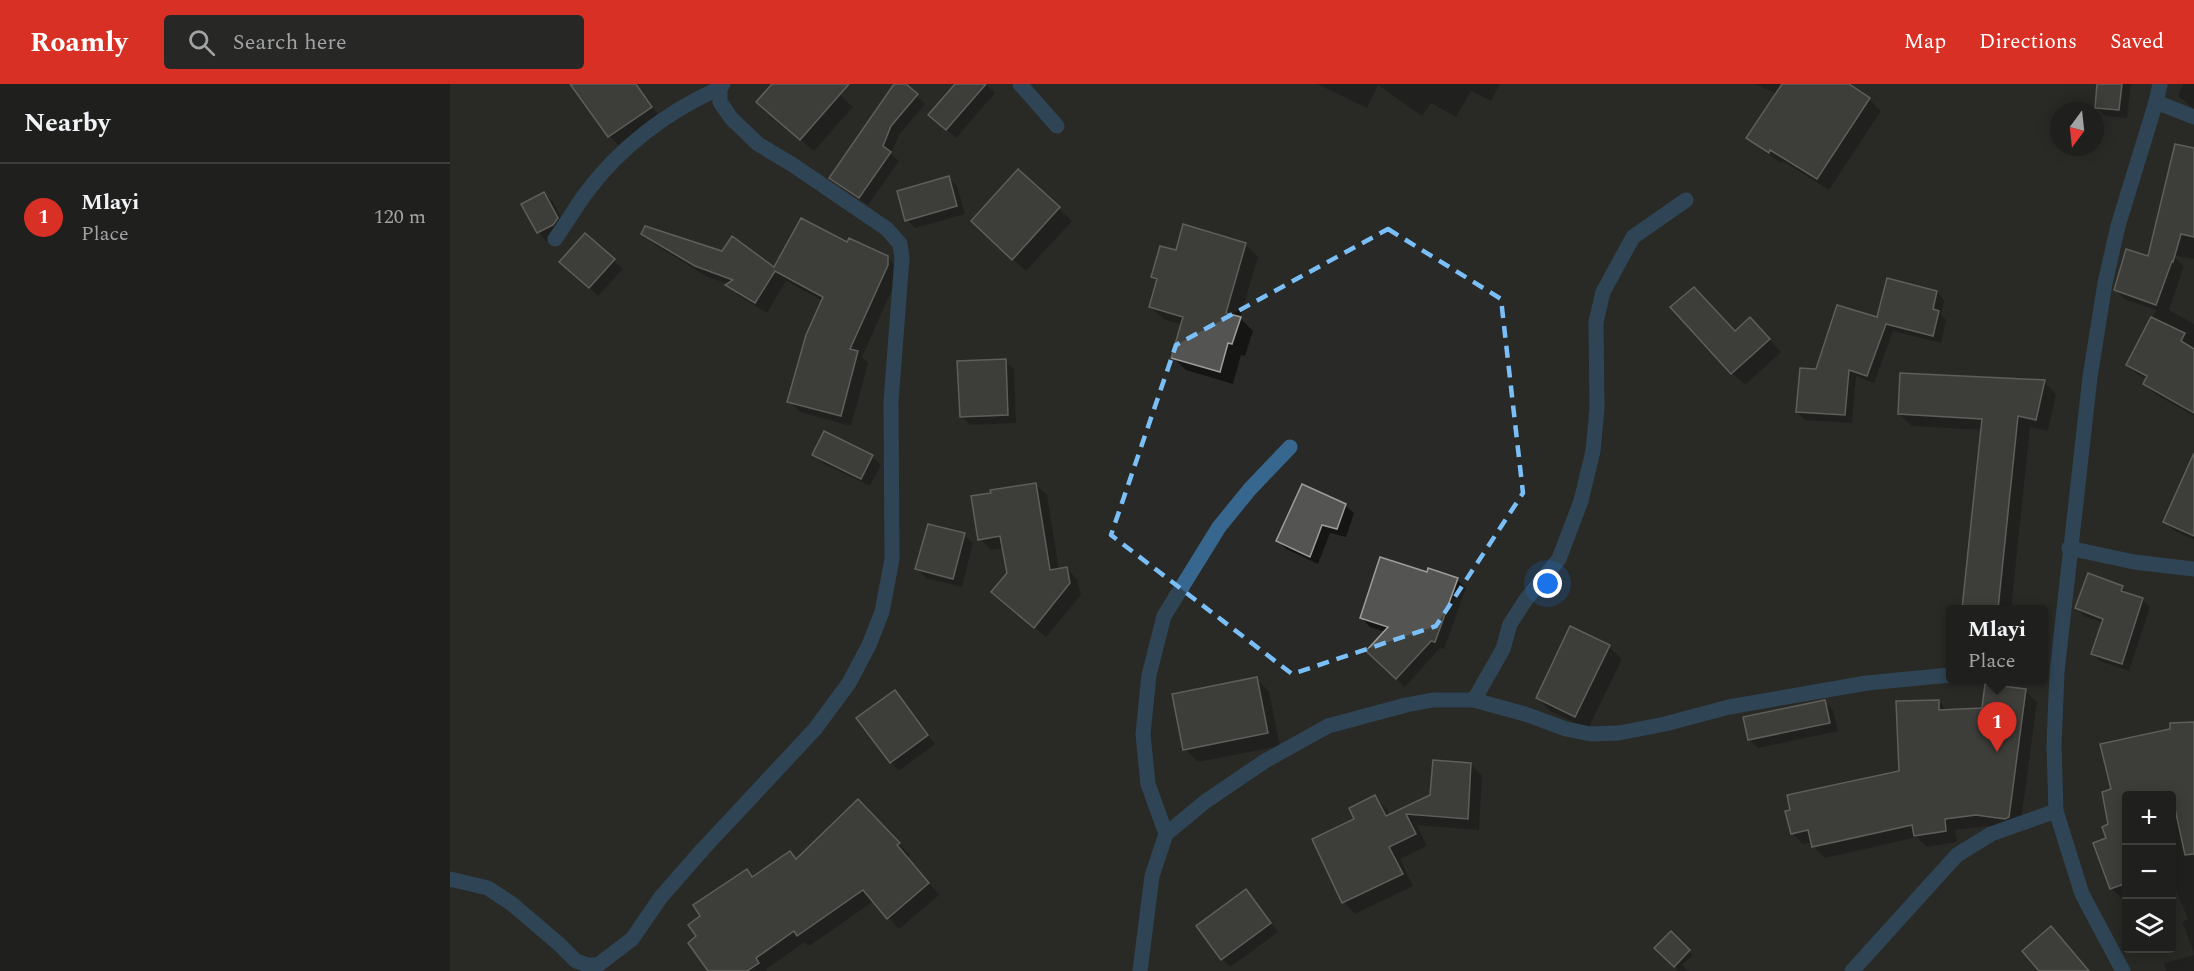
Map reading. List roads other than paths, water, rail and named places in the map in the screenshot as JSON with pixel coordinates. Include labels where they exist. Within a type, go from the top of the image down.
[{"type":"street","points":[[1020,84],[1057,126]]},
{"type":"street","points":[[2122,971],[2082,894],[2056,811],[2050,672],[2069,548],[2090,376],[2105,283],[2118,226],[2160,84]]},
{"type":"street","points":[[450,879],[488,888],[512,904],[576,961],[598,965],[632,939],[661,897],[815,729],[849,683],[869,645],[882,612],[892,559],[891,402],[902,258],[900,244],[887,229],[794,165],[758,144],[731,118],[720,102],[721,86],[688,102],[650,129],[610,165],[587,192],[555,239]]},
{"type":"street","points":[[2156,102],[2194,117]]},
{"type":"street","points":[[1474,700],[1503,649],[1510,624],[1527,598],[1559,559],[1581,501],[1593,452],[1597,409],[1596,322],[1603,292],[1633,237],[1686,200]]},
{"type":"street","points":[[1166,834],[1148,784],[1143,734],[1149,675],[1164,616],[1219,527],[1250,489],[1290,447]]},
{"type":"street","points":[[2069,548],[2134,562],[2194,569]]},
{"type":"street","points":[[1140,971],[1152,876],[1166,834],[1206,801],[1245,775],[1328,726],[1433,700],[1474,700],[1525,714],[1566,729],[1590,734],[1619,733],[1665,724],[1729,707],[1844,687],[1946,675]]},
{"type":"street","points":[[1852,971],[1957,855],[1991,834],[2056,811]]},
{"type":"place","name":"Mlayi","points":[[1997,752]]}]
